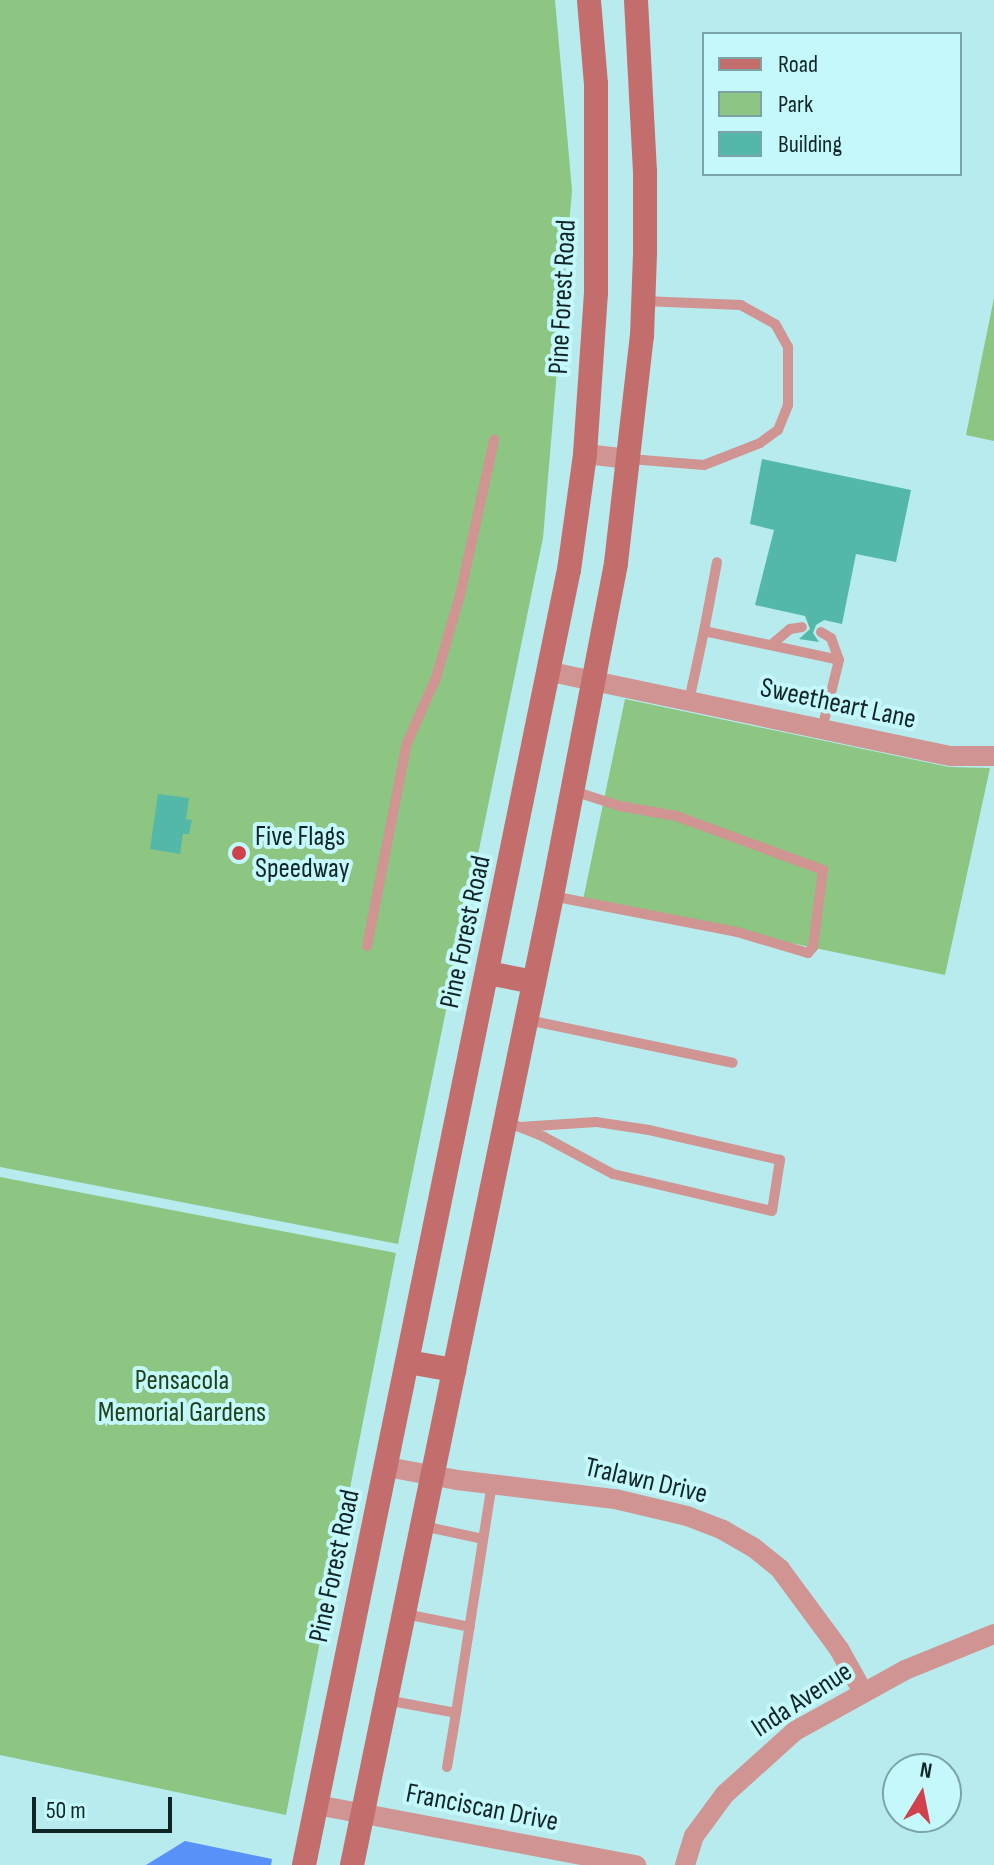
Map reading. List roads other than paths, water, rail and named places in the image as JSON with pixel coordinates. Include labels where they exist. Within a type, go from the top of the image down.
[{"type":"main road","name":"Pine Forest Road","points":[[304,1865],[551,672],[585,454],[596,293],[598,194],[589,0]]},
{"type":"main road","points":[[352,1865],[431,1475],[513,1124],[526,1019],[596,681],[630,459],[643,301],[645,172],[636,0]]},
{"type":"main road","points":[[488,973],[534,982]]},
{"type":"main road","points":[[408,1362],[454,1370]]},
{"type":"street","points":[[585,454],[630,459]]},
{"type":"street","name":"Sweetheart Lane","points":[[551,672],[951,756],[994,756]]},
{"type":"street","name":"Tralawn Drive","points":[[387,1467],[615,1499],[687,1516],[723,1530],[753,1547],[780,1569],[825,1628],[863,1692]]},
{"type":"street","name":"Inda Avenue","points":[[685,1865],[694,1836],[705,1818],[746,1771],[795,1731],[863,1692],[938,1655],[994,1634]]},
{"type":"street","name":"Franciscan Drive","points":[[317,1805],[636,1865]]},
{"type":"lane","points":[[630,459],[704,465],[760,443],[778,430],[788,405],[788,347],[775,324],[741,305],[643,301]]},
{"type":"lane","points":[[367,946],[407,743],[436,678],[460,595],[494,440]]},
{"type":"lane","points":[[680,700],[704,631],[717,562]]},
{"type":"lane","points":[[771,645],[790,629],[802,627]]},
{"type":"lane","points":[[704,631],[839,660]]},
{"type":"lane","points":[[821,632],[831,638],[839,660],[822,729]]},
{"type":"lane","points":[[552,896],[737,932],[808,953],[813,947],[823,870],[676,816],[620,806],[573,791]]},
{"type":"lane","points":[[526,1019],[733,1063]]},
{"type":"lane","points":[[596,1122],[649,1130],[780,1160],[772,1211],[613,1174],[513,1124],[596,1122]]},
{"type":"lane","points":[[447,1767],[492,1483]]},
{"type":"lane","points":[[421,1526],[483,1539]]},
{"type":"lane","points":[[403,1613],[470,1627]]},
{"type":"lane","points":[[386,1700],[456,1713]]},
{"type":"water","points":[[185,1841],[272,1859],[271,1865],[146,1865]]},
{"type":"place","name":"Five Flags Speedway","points":[[239,853]]},
{"type":"park label","name":"Pensacola Memorial Gardens","points":[[182,1397]]}]
